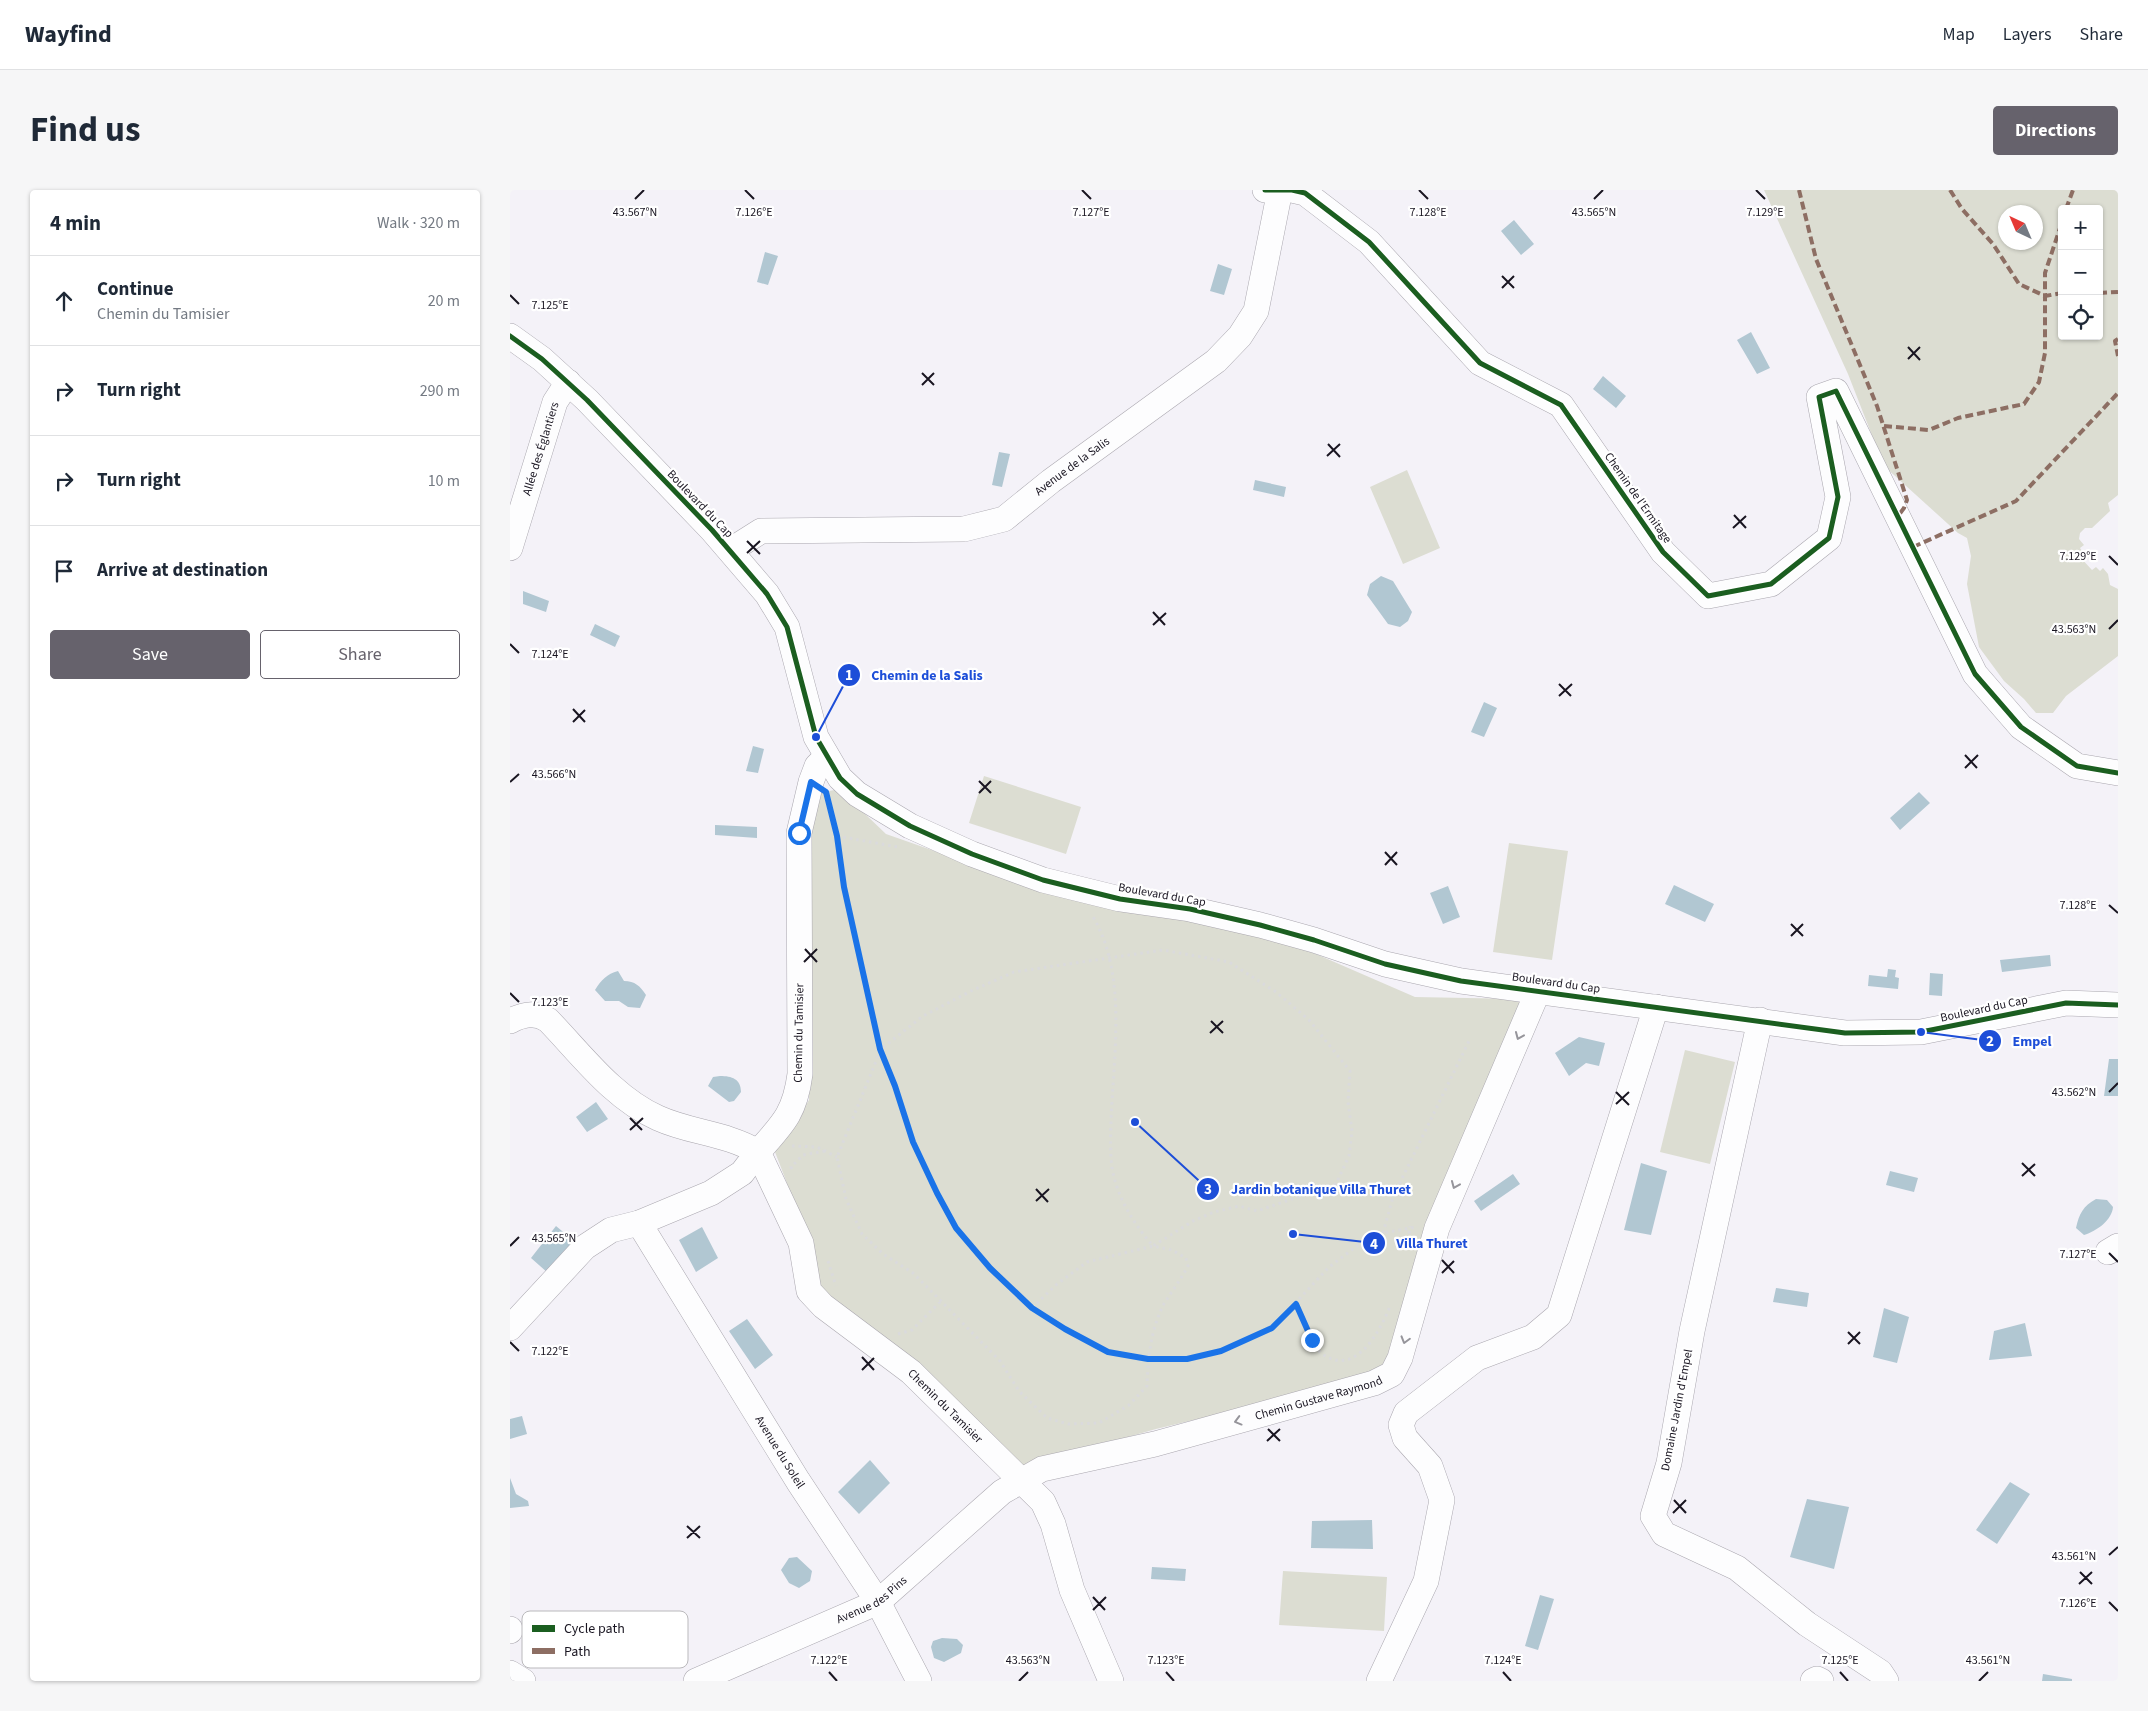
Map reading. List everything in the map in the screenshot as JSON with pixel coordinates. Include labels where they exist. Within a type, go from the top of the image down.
[{"type":"street","name":"Chemin de l'Ermitage","points":[[1265,190],[1307,192],[1369,242],[1480,363],[1561,405],[1663,552],[1708,596],[1771,584],[1829,538],[1838,497],[1819,397],[1836,391],[1975,674],[2021,727],[2061,755],[2077,766],[2118,773]]},
{"type":"street","name":"Avenue de la Salis","points":[[730,550],[761,531],[964,529],[1004,518],[1051,481],[1216,361],[1240,336],[1256,311],[1280,190]]},
{"type":"street","name":"Boulevard du Cap","points":[[510,336],[568,382],[730,550],[767,594],[787,627],[816,737],[840,778],[857,794],[910,826],[972,854],[1043,880],[1120,899],[1190,909],[1260,925],[1314,940],[1385,964],[1461,980],[1760,1020],[1845,1034],[1921,1032],[2066,1002],[2118,1005]]},
{"type":"street","name":"Allée des Églantiers","points":[[510,548],[555,402],[568,382]]},
{"type":"street","name":"Chemin du Tamisier","points":[[510,1328],[585,1248],[611,1230],[639,1223],[711,1193],[742,1172],[789,1116],[797,1098],[800,1074],[799,833],[811,782],[817,766],[826,757]]},
{"type":"street","name":"Chemin Gustave Raymond","points":[[1022,1480],[1042,1469],[1155,1444],[1374,1383],[1392,1374],[1400,1358],[1437,1228],[1538,991]]},
{"type":"street","points":[[1380,1681],[1426,1581],[1442,1500],[1430,1466],[1406,1438],[1401,1425],[1403,1419],[1406,1413],[1477,1358],[1533,1337],[1559,1315],[1656,1007]]},
{"type":"street","points":[[510,1021],[522,1015],[538,1014],[548,1020],[617,1092],[658,1118],[763,1147]]},
{"type":"street","name":"Domaine Jardin d'Empel","points":[[1760,1020],[1692,1331],[1669,1463],[1653,1516],[1664,1534],[1737,1568],[1807,1624],[1880,1672],[1886,1681]]},
{"type":"street","name":"Chemin du Tamisier","points":[[763,1147],[801,1242],[809,1291],[823,1306],[911,1372],[1043,1502],[1053,1524],[1072,1590],[1111,1681]]},
{"type":"street","name":"Avenue du Soleil","points":[[639,1223],[798,1481],[878,1602],[918,1681]]},
{"type":"street","name":"Avenue des Pins","points":[[696,1681],[878,1602],[1002,1492],[1022,1480]]},
{"type":"street","points":[[510,1673],[523,1681]]},
{"type":"street","points":[[1813,1681],[1817,1679],[1821,1681]]},
{"type":"path","points":[[811,782],[826,792],[837,836],[844,887],[880,1049],[895,1086],[913,1142],[956,1228],[990,1268],[1032,1308],[1065,1329],[1108,1352],[1148,1359],[1187,1359],[1221,1351],[1272,1328],[1329,1267],[1361,1243],[1384,1233],[1410,1226],[1437,1228]]},
{"type":"path","points":[[1032,1308],[1057,1284],[1087,1262],[1153,1246],[1193,1221],[1214,1212],[1239,1206],[1258,1211],[1336,1184],[1349,1156],[1352,1131],[1348,1102],[1350,1071],[1309,1020],[1276,992],[1229,962],[1163,950],[1110,957],[1014,972],[971,991],[923,1016],[880,1049],[837,1157],[846,1199],[862,1234],[883,1254],[913,1273],[1000,1361],[1020,1391],[1047,1418],[1068,1424],[1100,1423],[1130,1405],[1148,1386],[1148,1359],[1152,1336],[1164,1304],[1188,1266],[1186,1258],[1172,1250],[1153,1246],[1134,1225],[1119,1192],[1112,1160],[1115,1008],[1110,957]]},
{"type":"path","points":[[1384,1233],[1393,1197],[1469,1041]]},
{"type":"path","points":[[763,1147],[817,1147],[837,1157]]},
{"type":"path","points":[[793,1174],[791,1167],[803,1155],[825,1151]]},
{"type":"path","points":[[1409,1247],[1410,1226]]},
{"type":"path","points":[[826,1258],[836,1288]]},
{"type":"path","points":[[889,1337],[912,1330],[941,1301]]},
{"type":"path","points":[[1296,1304],[1319,1351],[1332,1359],[1347,1359],[1370,1345],[1380,1330],[1390,1304]]},
{"type":"shaded area","points":[[1764,190],[2118,190],[2118,495],[2108,503],[2110,511],[2092,528],[2085,528],[2080,533],[2079,539],[2084,545],[2080,548],[2083,553],[2079,556],[2092,570],[2096,567],[2100,571],[2103,568],[2108,574],[2110,585],[2118,589],[2118,656],[2066,696],[2053,713],[2036,713],[2004,681],[1979,647],[1967,584],[1971,556],[1967,538],[1958,533],[1884,466],[1848,374]]},
{"type":"shaded area","points":[[1407,470],[1440,548],[1403,564],[1370,487]]},
{"type":"shaded area","points":[[984,776],[1081,807],[1066,854],[969,823]]},
{"type":"shaded area","points":[[839,789],[886,834],[1040,888],[1127,911],[1248,931],[1316,954],[1415,997],[1519,999],[1523,1003],[1388,1366],[1310,1392],[1156,1429],[1022,1467],[815,1290],[810,1243],[775,1152],[809,1100],[809,842],[815,794]]},
{"type":"shaded area","points":[[1509,843],[1568,851],[1552,960],[1493,952]]},
{"type":"shaded area","points":[[1685,1050],[1735,1062],[1710,1164],[1660,1152]]},
{"type":"shaded area","points":[[1283,1571],[1387,1577],[1384,1631],[1279,1625]]},
{"type":"water","points":[[1514,220],[1534,244],[1521,255],[1501,231]]},
{"type":"water","points":[[765,252],[778,256],[768,285],[757,282]]},
{"type":"water","points":[[1218,264],[1232,269],[1224,295],[1210,291]]},
{"type":"water","points":[[1751,332],[1770,368],[1757,374],[1737,340]]},
{"type":"water","points":[[1603,376],[1626,396],[1616,408],[1593,389]]},
{"type":"water","points":[[999,452],[1010,454],[1002,487],[992,485]]},
{"type":"water","points":[[1255,480],[1286,487],[1284,497],[1253,490]]},
{"type":"water","points":[[1381,576],[1393,581],[1412,612],[1408,621],[1400,627],[1388,624],[1367,595],[1370,584]]},
{"type":"water","points":[[523,591],[549,601],[546,612],[523,604]]},
{"type":"water","points":[[595,624],[620,636],[615,647],[590,635]]},
{"type":"water","points":[[1484,702],[1497,708],[1484,737],[1471,732]]},
{"type":"water","points":[[753,746],[764,749],[758,773],[746,771]]},
{"type":"water","points":[[1919,792],[1930,803],[1900,830],[1890,818]]},
{"type":"water","points":[[715,825],[757,827],[757,838],[715,835]]},
{"type":"water","points":[[1674,885],[1714,904],[1705,922],[1665,904]]},
{"type":"water","points":[[1448,886],[1460,917],[1443,924],[1430,893]]},
{"type":"water","points":[[2050,955],[2051,966],[2002,972],[2000,960]]},
{"type":"water","points":[[1888,969],[1896,970],[1895,977],[1899,978],[1898,989],[1868,986],[1869,975],[1887,977]]},
{"type":"water","points":[[618,971],[624,981],[637,985],[646,995],[640,1008],[628,1007],[619,1001],[605,1001],[595,990],[605,978]]},
{"type":"water","points":[[1930,973],[1943,974],[1942,996],[1929,995]]},
{"type":"water","points":[[1579,1037],[1605,1043],[1599,1066],[1586,1063],[1569,1076],[1555,1053]]},
{"type":"water","points":[[2109,1059],[2118,1059],[2118,1096],[2104,1096]]},
{"type":"water","points":[[720,1076],[738,1081],[741,1092],[734,1101],[729,1102],[708,1086],[713,1077]]},
{"type":"water","points":[[596,1102],[608,1119],[587,1132],[576,1117]]},
{"type":"water","points":[[1641,1163],[1667,1171],[1651,1235],[1624,1230]]},
{"type":"water","points":[[1890,1171],[1918,1178],[1914,1192],[1886,1185]]},
{"type":"water","points":[[1513,1174],[1520,1184],[1481,1211],[1474,1201]]},
{"type":"water","points":[[2096,1199],[2107,1200],[2113,1207],[2112,1212],[2107,1221],[2094,1231],[2084,1235],[2076,1228],[2079,1219],[2082,1211]]},
{"type":"water","points":[[556,1226],[574,1241],[548,1273],[531,1258]]},
{"type":"water","points":[[702,1227],[718,1258],[696,1272],[679,1240]]},
{"type":"water","points":[[1776,1288],[1809,1293],[1807,1307],[1773,1302]]},
{"type":"water","points":[[1884,1308],[1909,1317],[1897,1363],[1873,1357]]},
{"type":"water","points":[[747,1319],[773,1355],[755,1369],[729,1331]]},
{"type":"water","points":[[2025,1323],[2032,1356],[1989,1360],[1994,1331]]},
{"type":"water","points":[[522,1416],[527,1434],[510,1439],[510,1419]]},
{"type":"water","points":[[870,1460],[890,1483],[859,1514],[838,1492]]},
{"type":"water","points":[[510,1478],[516,1494],[528,1501],[529,1506],[510,1508]]},
{"type":"water","points":[[2010,1482],[2030,1494],[1997,1544],[1976,1530]]},
{"type":"water","points":[[1807,1499],[1849,1507],[1834,1569],[1790,1557]]},
{"type":"water","points":[[1372,1520],[1373,1549],[1311,1548],[1312,1521]]},
{"type":"water","points":[[797,1557],[812,1571],[810,1581],[799,1588],[789,1583],[781,1570],[789,1558]]},
{"type":"water","points":[[1152,1567],[1186,1569],[1185,1581],[1151,1579]]},
{"type":"water","points":[[1540,1595],[1554,1599],[1538,1650],[1525,1646]]},
{"type":"water","points":[[942,1638],[957,1639],[963,1645],[961,1653],[944,1662],[934,1658],[931,1647],[933,1641]]},
{"type":"water","points":[[2043,1674],[2072,1679],[2072,1681],[2042,1681]]},
{"type":"marked path","points":[[1799,190],[1816,259],[1877,406],[1907,500],[1898,516]]},
{"type":"marked path","points":[[1950,190],[1962,209],[1993,244],[2019,284],[2045,296],[2058,294]]},
{"type":"marked path","points":[[2067,205],[2073,190]]},
{"type":"marked path","points":[[1884,426],[1929,430],[1958,418],[2024,404],[2039,382],[2045,353],[2045,273],[2058,234]]},
{"type":"marked path","points":[[2103,293],[2118,292]]},
{"type":"marked path","points":[[2118,339],[2115,341],[2118,356]]},
{"type":"marked path","points":[[1913,547],[2016,501],[2118,393]]},
{"type":"cycle path","points":[[1265,190],[1292,190],[1305,193],[1369,242],[1480,363],[1561,405],[1663,552],[1708,596],[1771,584],[1829,538],[1838,497],[1819,397],[1836,391],[1975,674],[2021,727],[2077,766],[2118,773]]},
{"type":"cycle path","points":[[510,336],[542,359],[587,400],[712,530],[767,594],[787,627],[816,737],[840,778],[857,794],[910,826],[972,854],[1043,880],[1120,899],[1190,909],[1260,925],[1314,940],[1385,964],[1461,981],[1845,1033],[1921,1032],[2066,1003],[2118,1005]]},
{"type":"place","name":"Chemin de la Salis","points":[[816,737]]},
{"type":"place","name":"Empel","points":[[1921,1032]]},
{"type":"place","name":"Jardin botanique Villa Thuret","points":[[1135,1122]]},
{"type":"place","name":"Villa Thuret","points":[[1293,1234]]},
{"type":"route","points":[[799,833],[811,782],[826,792],[837,836],[844,887],[860,952],[880,1049],[895,1086],[913,1142],[956,1228],[990,1268],[1032,1308],[1065,1329],[1108,1352],[1148,1359],[1187,1359],[1221,1351],[1272,1328],[1296,1304],[1312,1340]]}]
